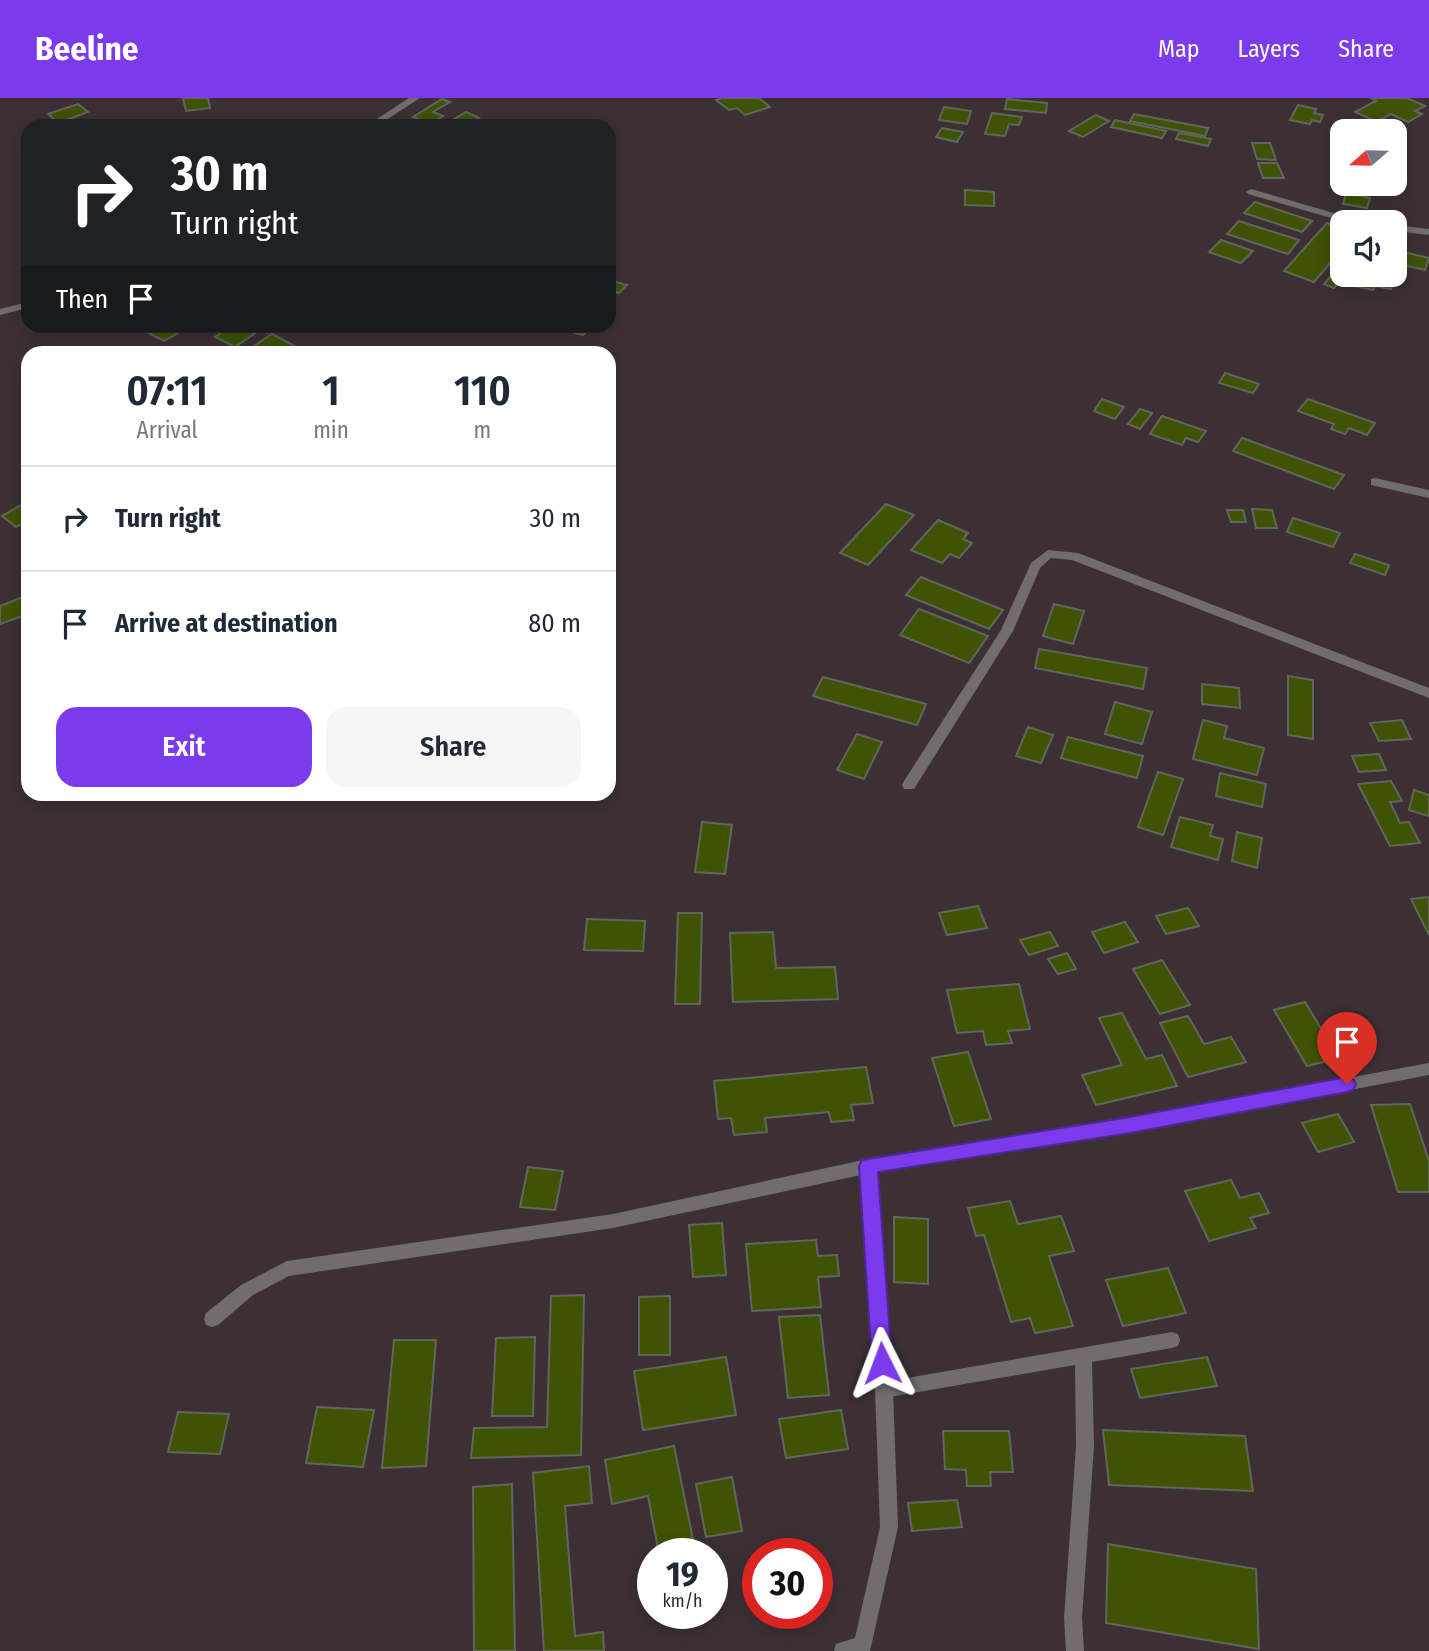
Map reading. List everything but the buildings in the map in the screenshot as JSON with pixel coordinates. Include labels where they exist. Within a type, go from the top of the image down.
[{"type":"street","points":[[382,119],[415,98]]},
{"type":"street","points":[[1251,192],[1330,215]]},
{"type":"street","points":[[1407,229],[1429,232]]},
{"type":"street","points":[[0,312],[21,307]]},
{"type":"street","points":[[1375,482],[1429,494]]},
{"type":"street","points":[[909,785],[1007,631],[1035,566],[1048,554],[1074,556],[1429,693]]},
{"type":"street","points":[[212,1319],[247,1290],[286,1269],[613,1221],[868,1166],[1130,1125],[1429,1069]]},
{"type":"street","points":[[855,1649],[889,1527],[884,1390],[868,1166]]},
{"type":"street","points":[[884,1390],[1172,1340]]},
{"type":"street","points":[[1075,1651],[1073,1618],[1085,1446],[1083,1355]]},
{"type":"route","points":[[882,1363],[868,1166],[1130,1125],[1347,1084]]}]
